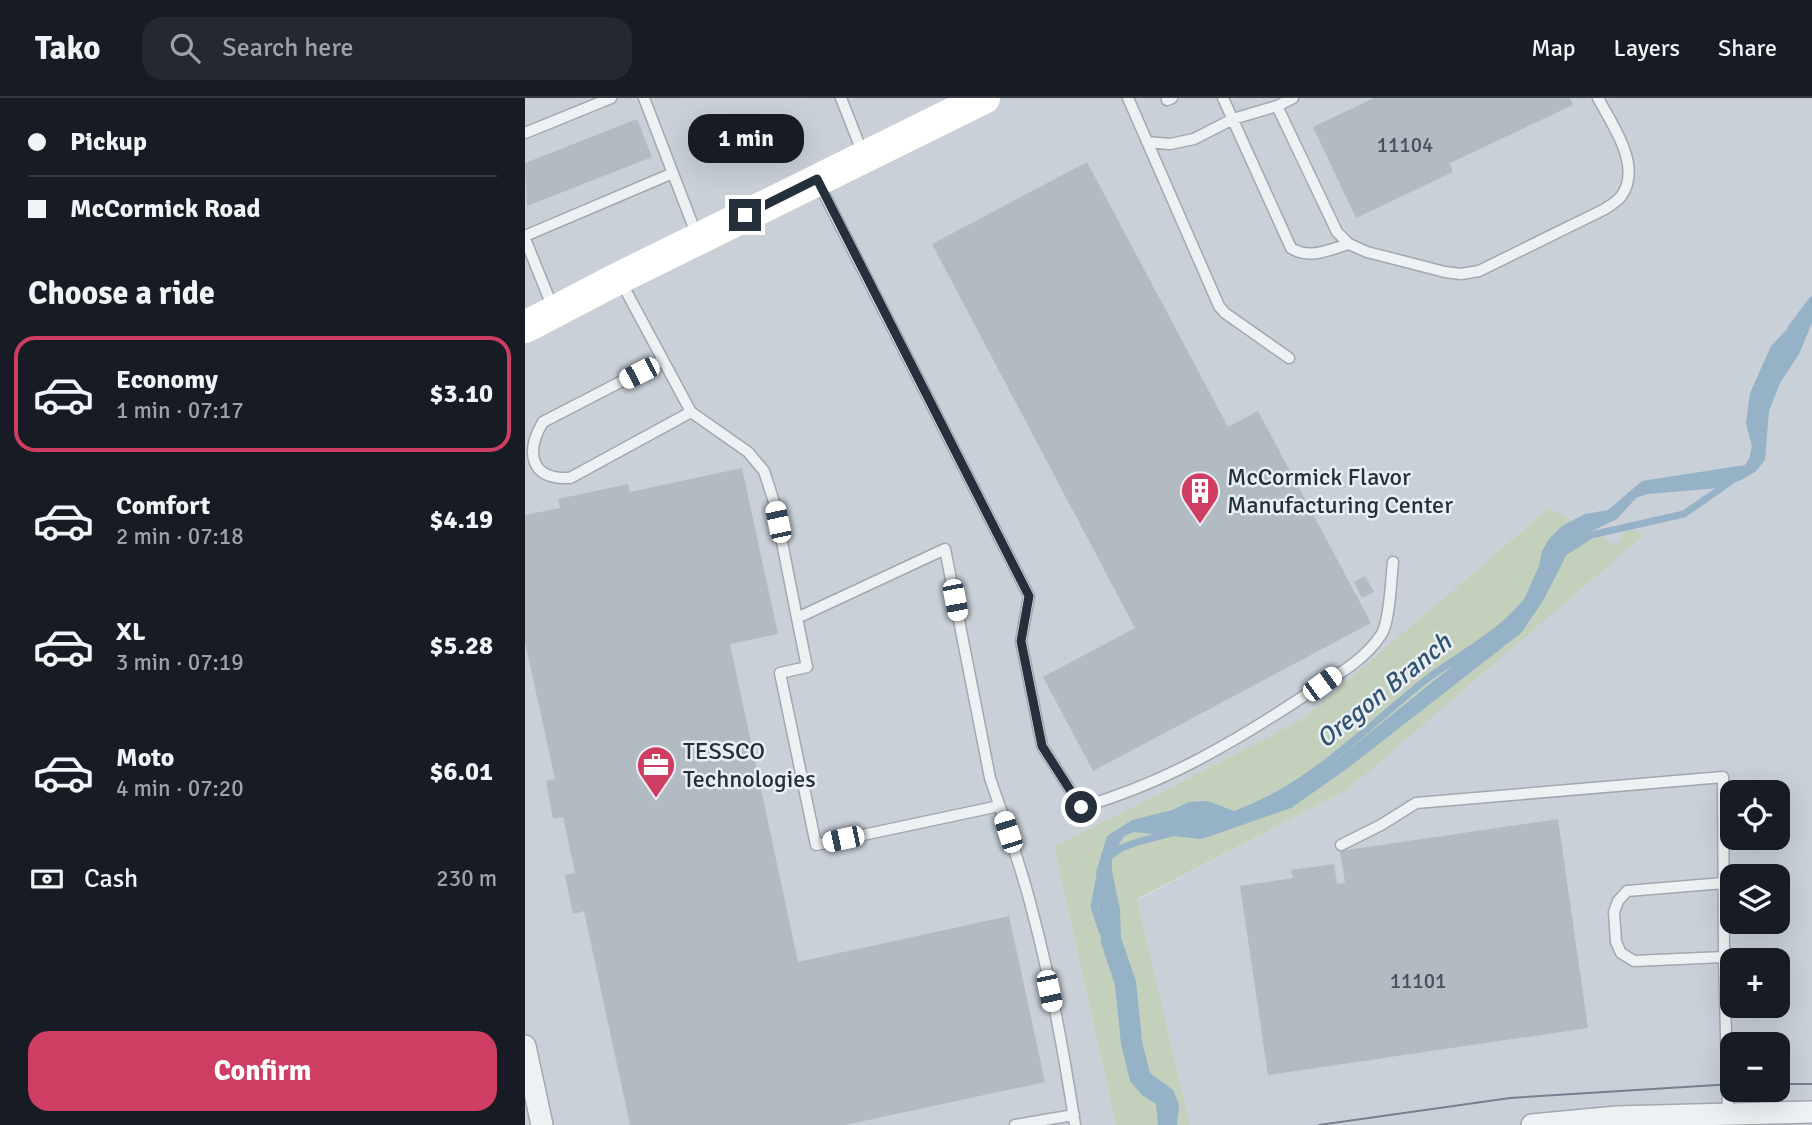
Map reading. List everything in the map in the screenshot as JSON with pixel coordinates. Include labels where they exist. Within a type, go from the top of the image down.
[{"type":"main road","points":[[525,327],[698,238],[984,98]]},
{"type":"street","points":[[525,1046],[542,1125]]},
{"type":"street","points":[[1532,1125],[1617,1117],[1728,1112],[1782,1118],[1812,1112]]},
{"type":"lane","points":[[525,132],[611,98]]},
{"type":"lane","points":[[644,98],[698,238]]},
{"type":"lane","points":[[841,98],[863,156]]},
{"type":"lane","points":[[1128,98],[1219,306],[1289,358]]},
{"type":"lane","points":[[1223,98],[1291,248],[1310,256],[1349,244]]},
{"type":"lane","points":[[1147,142],[1170,144],[1194,139],[1233,119],[1277,106],[1293,98]]},
{"type":"lane","points":[[1277,106],[1337,232],[1349,244],[1367,252],[1461,274],[1479,271],[1605,209],[1621,197],[1630,170],[1623,147],[1598,98]]},
{"type":"lane","points":[[554,311],[525,238],[673,173]]},
{"type":"lane","points":[[817,179],[1029,596],[1021,641],[1042,746],[1081,807],[1120,796],[1209,756],[1266,722],[1361,657],[1382,634],[1393,562]]},
{"type":"lane","points":[[619,278],[691,412],[748,452],[764,471],[774,502],[807,667],[780,673],[817,845],[999,806]]},
{"type":"lane","points":[[663,360],[543,422],[534,432],[529,444],[534,466],[543,474],[554,478],[570,478],[691,412]]},
{"type":"lane","points":[[797,618],[945,549],[990,778],[1032,910],[1067,1072],[1074,1120],[1015,1125]]},
{"type":"lane","points":[[1341,845],[1416,803],[1723,777],[1724,864]]},
{"type":"lane","points":[[1720,883],[1627,891],[1618,901],[1614,912],[1616,942],[1621,953],[1634,961],[1720,957]]},
{"type":"lane","points":[[1726,1018],[1728,1112]]},
{"type":"shaded area","points":[[525,98],[1812,98],[1812,1125],[1190,1125],[1137,900],[1347,790],[1617,546],[1549,508],[1301,720],[1054,847],[1116,1125],[525,1125]]},
{"type":"green space","points":[[1549,508],[1616,545],[1627,528],[1644,535],[1347,790],[1137,899],[1190,1125],[1116,1125],[1054,847],[1301,720]]},
{"type":"water","name":"Oregon Branch","points":[[1812,298],[1812,323],[1799,354],[1780,383],[1769,411],[1765,460],[1755,472],[1720,488],[1647,494],[1636,498],[1617,519],[1592,531],[1570,548],[1543,601],[1521,633],[1348,768],[1291,808],[1202,839],[1134,832],[1124,836],[1112,857],[1112,871],[1120,909],[1121,938],[1136,981],[1142,1041],[1150,1073],[1173,1090],[1179,1105],[1177,1125],[1158,1125],[1156,1104],[1142,1095],[1130,1081],[1121,1044],[1115,985],[1101,943],[1096,872],[1107,836],[1132,820],[1172,810],[1189,802],[1208,801],[1234,811],[1243,811],[1277,799],[1337,759],[1518,613],[1539,566],[1542,551],[1562,526],[1585,514],[1608,510],[1642,481],[1745,465],[1752,446],[1746,423],[1750,393],[1771,346],[1798,318]]},
{"type":"building","points":[[1374,98],[1570,98],[1573,105],[1450,163],[1453,172],[1356,218],[1313,127]]},
{"type":"building","points":[[637,119],[652,157],[527,206],[525,163]]},
{"type":"building","name":"McCormick Flavor Manufacturing Center","points":[[1087,162],[1228,427],[1258,411],[1371,623],[1093,771],[1043,677],[1135,628],[932,244]]},
{"type":"building","name":"TESSCO Technologies","points":[[742,468],[778,634],[730,644],[798,962],[1009,916],[1045,1082],[845,1125],[630,1125],[584,911],[573,914],[565,875],[575,873],[563,817],[553,819],[546,781],[555,779],[525,642],[525,515],[560,508],[558,499],[628,484],[630,492]]},
{"type":"building","points":[[1365,576],[1374,592],[1362,598],[1354,582]]},
{"type":"building","points":[[1558,819],[1588,1028],[1268,1075],[1240,886],[1293,878],[1291,870],[1334,864],[1337,884],[1345,883],[1340,851]]},
{"type":"waterway","name":"Oregon Branch","points":[[1791,328],[1812,300]]},
{"type":"waterway","name":"Oregon Branch","points":[[1563,553],[1591,535],[1684,514],[1730,482]]},
{"type":"waterway","name":"Oregon Branch","points":[[1236,814],[1289,788],[1313,772],[1427,679],[1496,631],[1531,595]]},
{"type":"waterway","name":"Oregon Branch","points":[[1108,858],[1122,848],[1174,832]]},
{"type":"waterway","name":"Oregon Branch","points":[[1099,881],[1094,906],[1102,931]]},
{"type":"tram line","points":[[1790,1084],[1812,1084]]},
{"type":"tram line","points":[[1319,1125],[1510,1098],[1720,1085]]},
{"type":"place","name":"McCormick Flavor Manufacturing Center","points":[[1200,525]]},
{"type":"place","name":"TESSCO Technologies","points":[[656,799]]},
{"type":"route","points":[[745,215],[817,179],[1029,596],[1021,641],[1042,746],[1081,807]]}]
